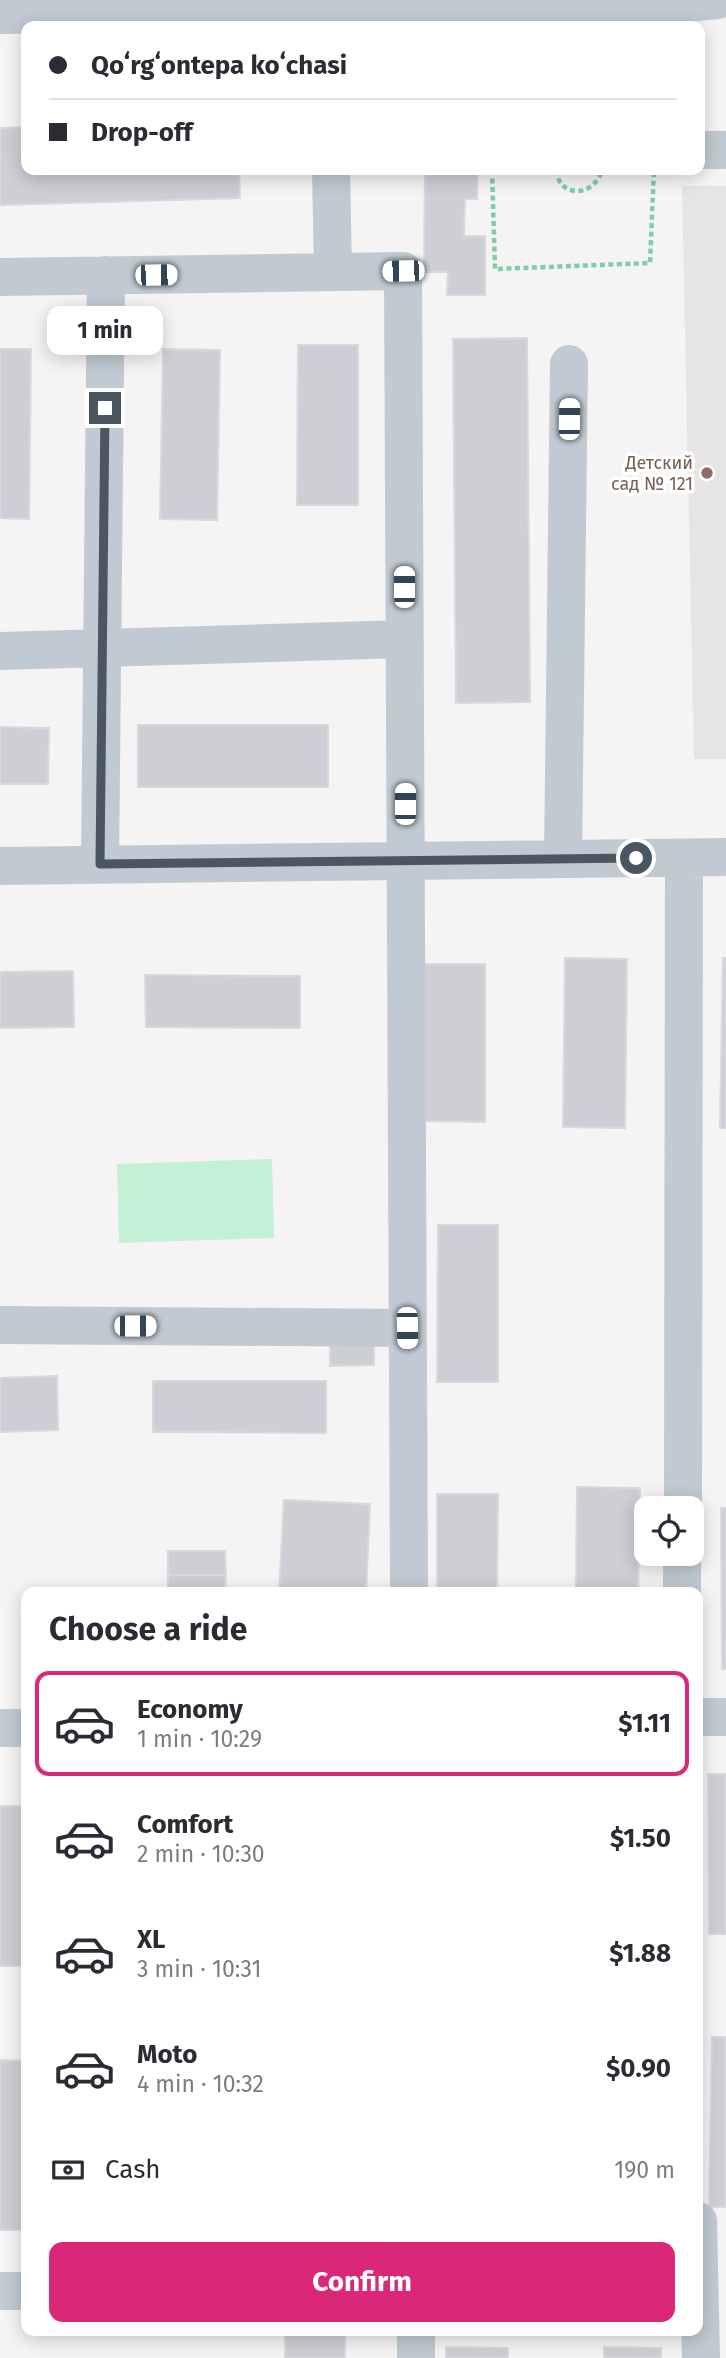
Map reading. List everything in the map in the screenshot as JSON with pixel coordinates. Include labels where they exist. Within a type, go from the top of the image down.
[{"type":"street","points":[[0,15],[378,19],[621,9],[718,0]]},
{"type":"street","points":[[705,150],[726,150]]},
{"type":"street","points":[[331,175],[333,272]]},
{"type":"street","points":[[0,277],[403,271],[409,1587]]},
{"type":"street","points":[[100,864],[106,275]]},
{"type":"street","points":[[564,858],[569,364]]},
{"type":"street","points":[[0,651],[404,639]]},
{"type":"street","points":[[682,1496],[684,858]]},
{"type":"street","points":[[0,866],[405,859],[726,858]]},
{"type":"street","points":[[0,1325],[407,1328]]},
{"type":"street","points":[[682,1566],[682,1587]]},
{"type":"street","points":[[703,1717],[726,1717]]},
{"type":"street","points":[[0,1728],[21,1728]]},
{"type":"street","points":[[701,2358],[708,2287],[703,2254]]},
{"type":"street","points":[[0,2291],[21,2291]]},
{"type":"street","points":[[416,2336],[416,2358]]},
{"type":"path","points":[[492,175],[495,269],[650,262],[654,175]]},
{"type":"path","points":[[557,175],[565,188],[576,192],[588,190],[600,175]]},
{"type":"shaded area","name":"Детский сад № 121","points":[[682,186],[726,186],[726,759],[694,759]]},
{"type":"green space","points":[[272,1159],[274,1238],[119,1243],[117,1164]]},
{"type":"building","points":[[21,127],[21,175],[239,175],[240,198],[0,205],[0,128]]},
{"type":"building","points":[[425,175],[478,175],[477,199],[465,199],[464,236],[485,236],[485,295],[447,295],[448,272],[424,272]]},
{"type":"building","points":[[527,338],[530,702],[456,703],[453,339]]},
{"type":"building","points":[[298,345],[358,345],[358,505],[297,505]]},
{"type":"building","points":[[0,349],[31,349],[29,519],[0,518]]},
{"type":"building","points":[[163,349],[220,350],[217,520],[160,519]]},
{"type":"building","points":[[138,725],[328,725],[328,787],[138,787]]},
{"type":"building","points":[[0,727],[49,728],[48,784],[0,784]]},
{"type":"building","points":[[565,958],[627,959],[625,1128],[563,1127]]},
{"type":"building","points":[[723,958],[726,958],[726,1128],[720,1128]]},
{"type":"building","points":[[424,964],[485,964],[485,1122],[424,1121]]},
{"type":"building","points":[[73,971],[74,1027],[0,1028],[0,972]]},
{"type":"building","points":[[145,975],[300,976],[300,1028],[146,1027]]},
{"type":"building","points":[[438,1225],[498,1225],[498,1382],[437,1382]]},
{"type":"building","points":[[330,1336],[374,1336],[374,1365],[330,1366]]},
{"type":"building","points":[[57,1376],[58,1430],[0,1432],[0,1378]]},
{"type":"building","points":[[153,1381],[326,1381],[326,1433],[153,1432]]},
{"type":"building","points":[[577,1487],[640,1488],[640,1496],[634,1496],[634,1566],[638,1566],[638,1587],[576,1587]]},
{"type":"building","points":[[437,1494],[498,1494],[497,1587],[437,1587]]},
{"type":"building","points":[[284,1500],[370,1504],[366,1587],[279,1587]]},
{"type":"building","points":[[721,1508],[726,1508],[726,1669],[722,1669]]},
{"type":"building","points":[[168,1551],[225,1551],[226,1575],[168,1575]]},
{"type":"building","points":[[168,1575],[226,1575],[225,1587],[168,1587]]},
{"type":"building","points":[[708,1774],[726,1774],[726,1934],[709,1934]]},
{"type":"building","points":[[0,1806],[21,1806],[21,1966],[0,1966]]},
{"type":"building","points":[[712,2037],[726,2037],[726,2207],[709,2207]]},
{"type":"building","points":[[0,2060],[21,2061],[21,2230],[0,2230]]},
{"type":"building","points":[[285,2336],[345,2336],[345,2358],[285,2358]]},
{"type":"building","points":[[446,2347],[508,2348],[508,2358],[446,2358]]},
{"type":"building","points":[[604,2347],[661,2348],[661,2358],[604,2358]]},
{"type":"place","name":"Детский сад № 121","points":[[707,473]]},
{"type":"route","points":[[105,408],[100,864],[636,858]]}]
